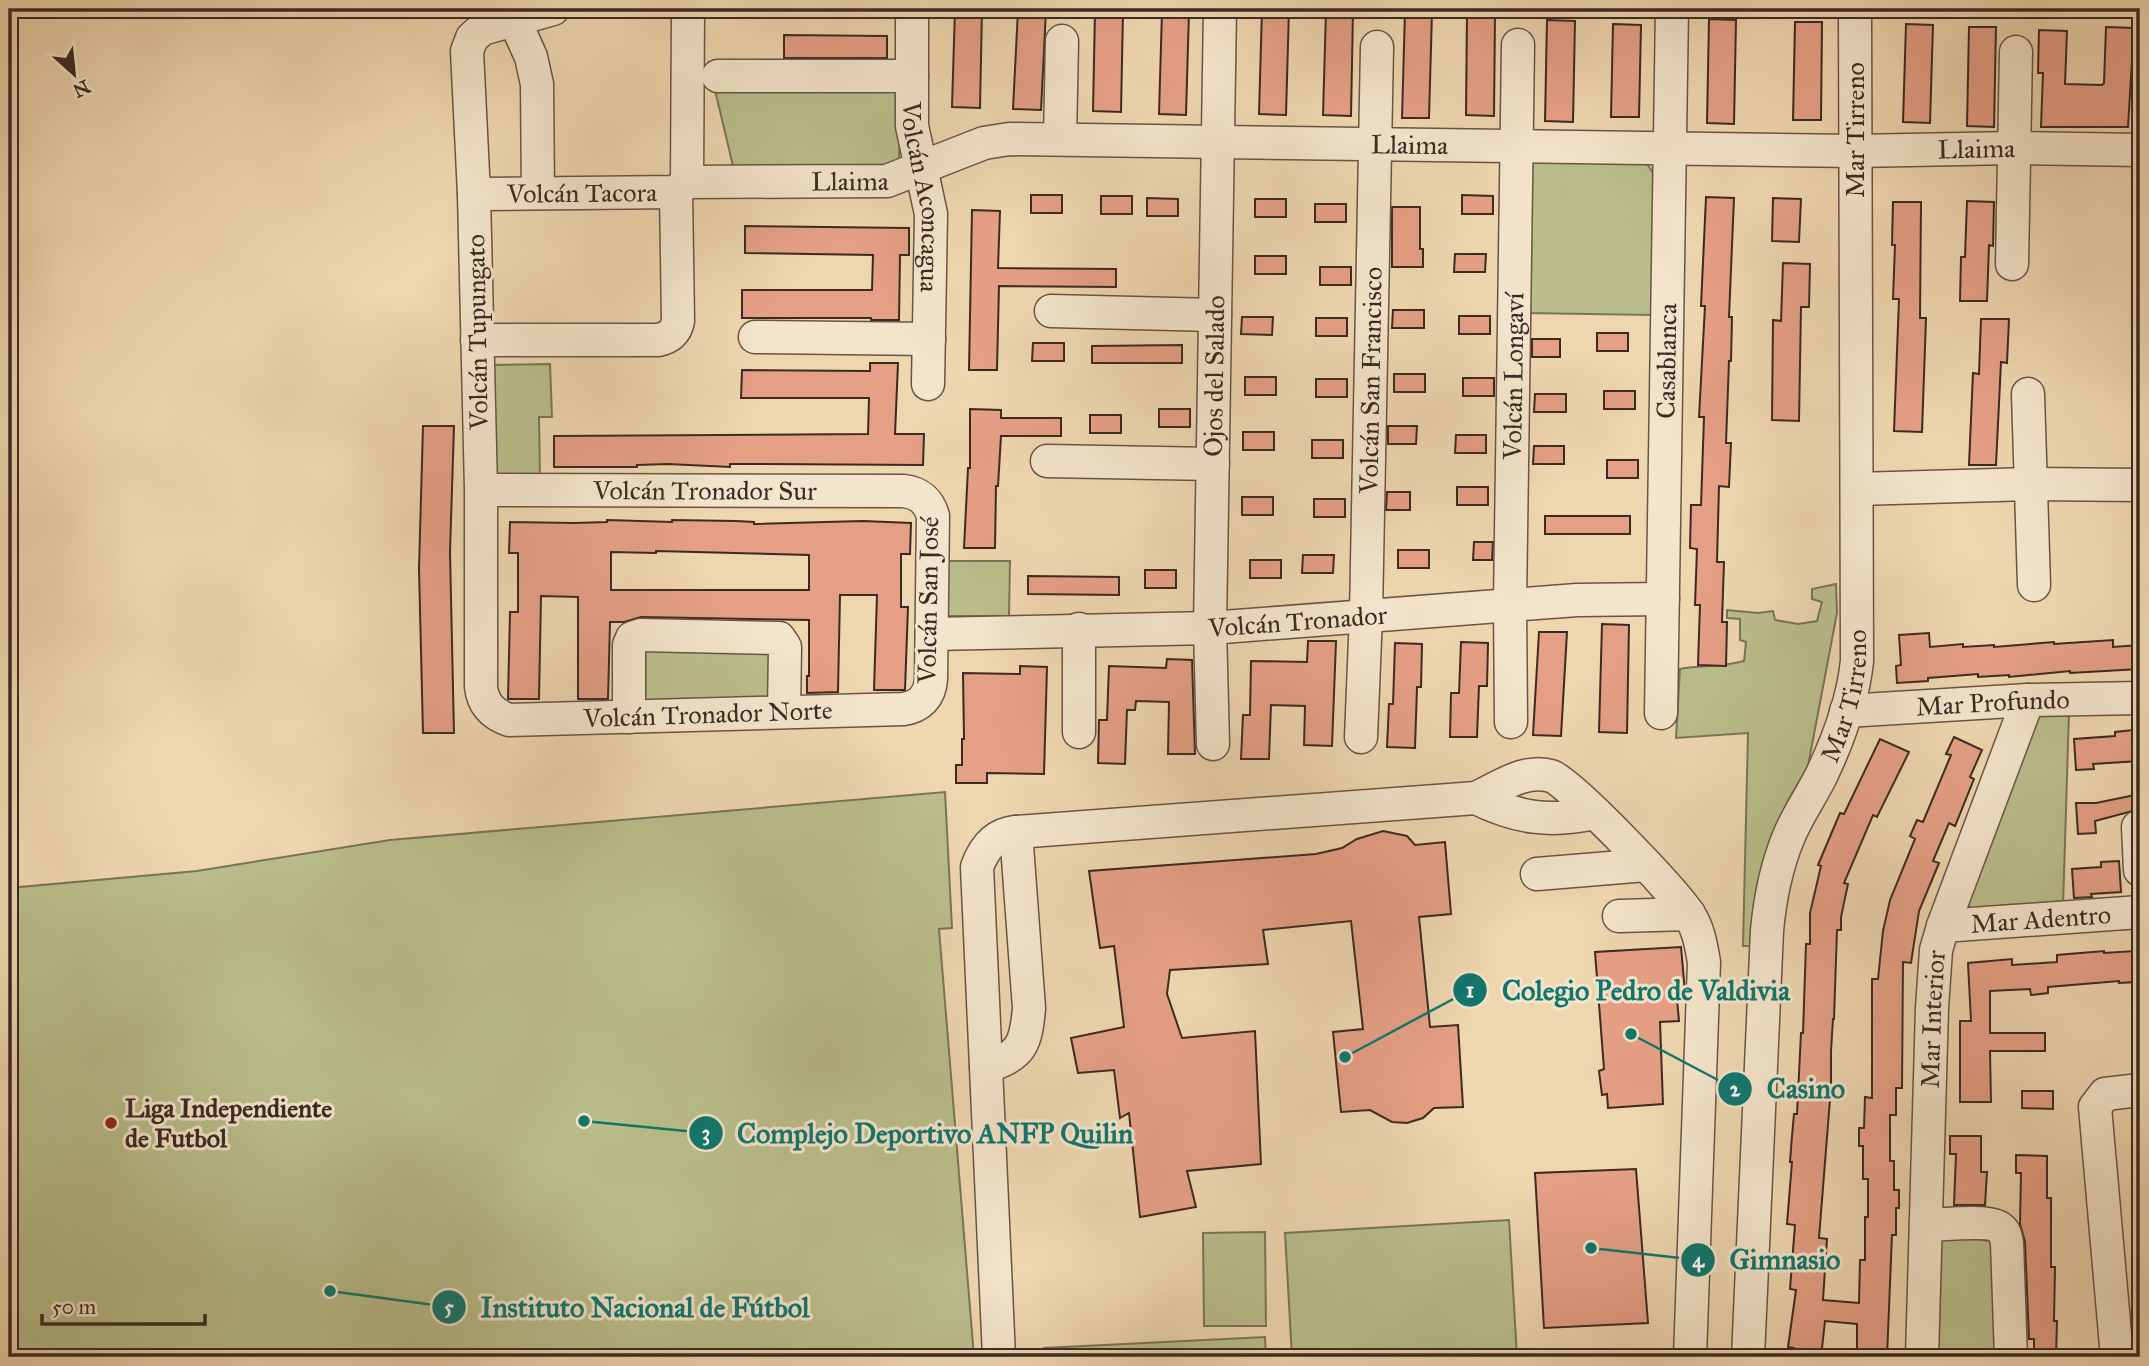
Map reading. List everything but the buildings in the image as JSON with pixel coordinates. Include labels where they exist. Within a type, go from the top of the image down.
[{"type":"street","name":"Volcán Tupungato","points":[[492,711],[484,701],[481,687],[481,490],[474,194],[467,51],[472,38],[482,29],[553,9]]},
{"type":"street","points":[[477,340],[658,340],[673,334],[678,321],[688,9]]},
{"type":"street","name":"Volcán Aconcagua","points":[[912,9],[912,126],[931,214],[928,384]]},
{"type":"street","name":"Ojos del Salado","points":[[1213,744],[1210,628],[1220,9]]},
{"type":"street","name":"Casablanca","points":[[1661,713],[1672,9]]},
{"type":"street","name":"Mar Tirreno","points":[[1748,1357],[1767,931],[1772,889],[1788,838],[1822,774],[1846,711],[1857,661],[1855,14]]},
{"type":"street","points":[[514,19],[531,57],[537,84],[538,193]]},
{"type":"street","points":[[1060,139],[1062,41]]},
{"type":"street","name":"Volcán Longaví","points":[[1510,722],[1518,45]]},
{"type":"street","name":"Volcán San Francisco","points":[[1361,737],[1366,615],[1377,47]]},
{"type":"street","points":[[2012,264],[2016,52]]},
{"type":"street","points":[[718,76],[912,76]]},
{"type":"street","name":"Llaima","points":[[681,187],[887,181],[995,139],[1855,151],[2014,148],[2140,150]]},
{"type":"street","name":"Volcán Tacora","points":[[474,194],[681,187]]},
{"type":"street","points":[[1051,311],[1215,315]]},
{"type":"street","points":[[755,337],[929,339]]},
{"type":"street","points":[[2028,394],[2034,584]]},
{"type":"street","points":[[1047,461],[1213,464]]},
{"type":"street","points":[[1857,489],[2030,484],[2140,485]]},
{"type":"street","name":"Volcán Tronador Sur","points":[[481,490],[904,491],[915,493],[926,500]]},
{"type":"street","name":"Volcán San José","points":[[924,700],[931,687],[934,522],[932,510],[926,500]]},
{"type":"street","name":"Volcán Tronador","points":[[932,634],[1210,628],[1510,604],[1663,599]]},
{"type":"street","points":[[1079,629],[1079,732]]},
{"type":"street","points":[[629,717],[629,645],[632,638],[641,635],[779,638],[785,647],[784,712]]},
{"type":"street","name":"Mar Profundo","points":[[1846,711],[2028,700],[2140,698]]},
{"type":"street","name":"Volcán Tronador Norte","points":[[492,711],[509,719],[629,717],[903,709],[924,700]]},
{"type":"street","name":"Mar Interior","points":[[1922,1357],[1936,950],[1942,926],[2028,700]]},
{"type":"street","points":[[999,1357],[977,867],[990,844],[1007,833],[1016,832],[1476,798],[1529,774],[1552,776],[1571,790],[1646,865],[1689,914],[1700,934],[1704,962],[1690,1357]]},
{"type":"street","points":[[1476,798],[1500,810],[1530,818],[1569,819],[1595,813]]},
{"type":"street","points":[[2138,827],[2140,870]]},
{"type":"street","points":[[986,1066],[1003,1062],[1015,1054],[1023,1045],[1027,1027],[1029,1008],[1016,832]]},
{"type":"street","points":[[1537,874],[1646,865]]},
{"type":"street","name":"Mar Adentro","points":[[1942,926],[2140,912]]},
{"type":"street","points":[[1619,916],[1689,914]]},
{"type":"street","points":[[2117,1357],[2095,1107],[2105,1094],[2140,1090]]},
{"type":"street","points":[[1926,1225],[1989,1224],[2003,1231],[2007,1243],[2011,1357]]},
{"type":"green space","points":[[903,82],[898,173],[734,170],[714,86]]},
{"type":"green space","points":[[1531,161],[1647,164],[1656,177],[1654,315],[1520,313]]},
{"type":"green space","points":[[550,364],[552,417],[539,417],[540,480],[498,476],[495,472],[492,365]]},
{"type":"green space","points":[[947,561],[1010,561],[1009,616],[947,616]]},
{"type":"green space","points":[[1836,584],[1837,613],[1808,766],[1787,803],[1766,856],[1752,946],[1743,946],[1748,733],[1676,738],[1680,669],[1744,661],[1746,642],[1740,640],[1740,619],[1727,618],[1727,610],[1758,613],[1773,611],[1775,620],[1798,624],[1817,621],[1822,602],[1812,599],[1812,589]]},
{"type":"green space","points":[[771,640],[777,701],[636,704],[635,650]]},
{"type":"green space","points":[[2069,712],[2063,907],[1973,911],[1966,903],[2033,716]]},
{"type":"green space","points":[[945,792],[952,928],[939,929],[974,1357],[9,1357],[9,888],[197,871],[390,840]]},
{"type":"green space","points":[[1509,1220],[1517,1357],[1292,1357],[1285,1233]]},
{"type":"green space","points":[[1265,1232],[1266,1326],[1204,1326],[1203,1233]]},
{"type":"green space","points":[[1994,1235],[2004,1357],[1933,1357],[1937,1242],[1944,1237]]},
{"type":"green space","points":[[1265,1337],[1266,1357],[1045,1357],[1044,1348]]},
{"type":"place","name":"Casino","points":[[1631,1034]]},
{"type":"place","name":"Colegio Pedro de Valdivia","points":[[1345,1057]]},
{"type":"place","name":"Complejo Deportivo ANFP Quilin","points":[[584,1121]]},
{"type":"place","name":"Liga Independiente de Futbol","points":[[111,1123]]},
{"type":"place","name":"Gimnasio","points":[[1591,1248]]},
{"type":"place","name":"Instituto Nacional de Fútbol","points":[[330,1291]]}]
